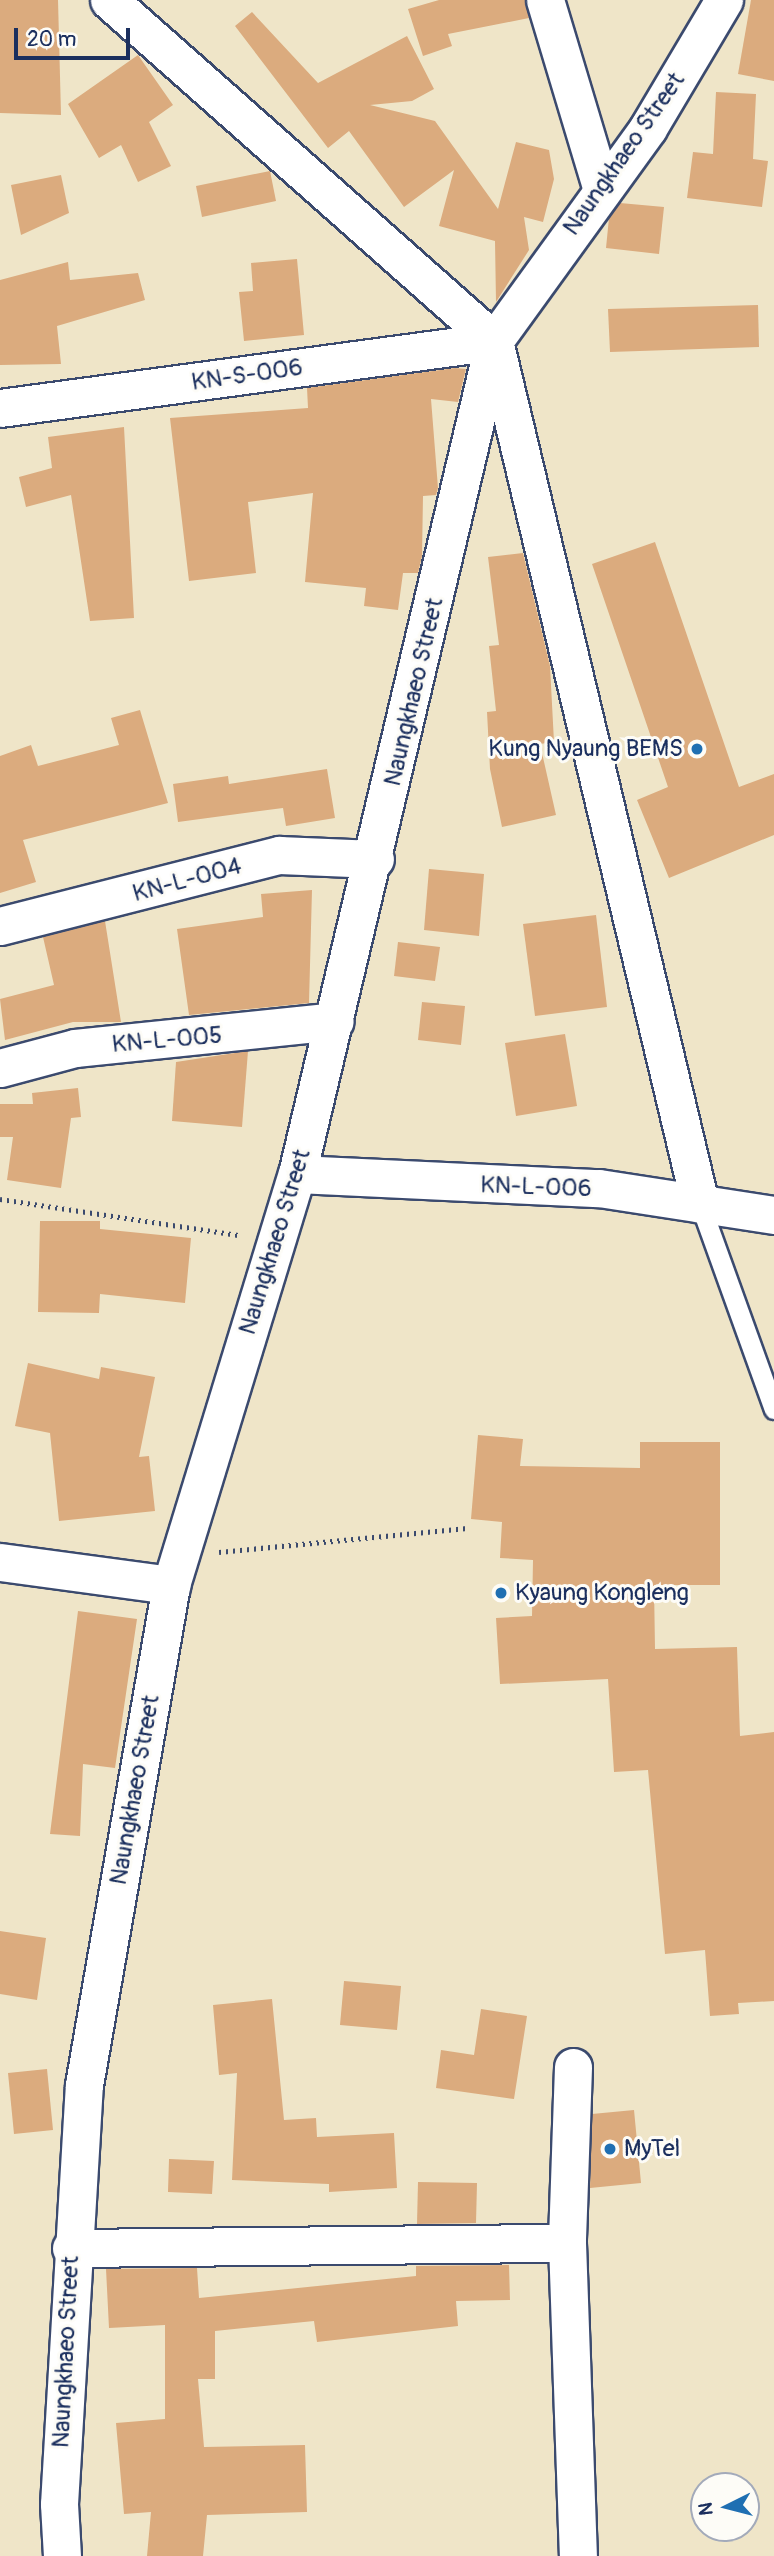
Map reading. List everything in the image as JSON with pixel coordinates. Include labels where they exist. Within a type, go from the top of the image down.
[{"type":"street","points":[[109,0],[494,341],[700,1204]]},
{"type":"street","points":[[545,0],[601,187]]},
{"type":"street","name":"Naungkhaeo Street","points":[[62,2556],[71,2248],[84,2085],[176,1570],[297,1174],[375,859],[494,341],[601,187],[648,128],[724,0]]},
{"type":"street","name":"KN-S-006","points":[[0,408],[494,341]]},
{"type":"street","name":"KN-L-004","points":[[0,926],[279,855],[375,859]]},
{"type":"street","name":"KN-L-005","points":[[0,1068],[75,1048],[335,1021]]},
{"type":"street","name":"KN-L-006","points":[[297,1174],[599,1188],[774,1216]]},
{"type":"street","points":[[0,1562],[176,1570]]},
{"type":"street","points":[[573,2067],[567,2243],[578,2556]]},
{"type":"street","points":[[71,2248],[567,2243]]},
{"type":"lane","points":[[700,1204],[774,1409]]},
{"type":"path","points":[[0,1199],[277,1241]]},
{"type":"path","points":[[176,1570],[470,1528]]},
{"type":"building","points":[[0,0],[58,0],[61,115],[0,113]]},
{"type":"building","points":[[439,0],[525,0],[529,18],[448,34],[452,46],[423,56],[408,9]]},
{"type":"building","points":[[751,0],[774,0],[774,81],[738,74]]},
{"type":"building","points":[[252,12],[318,83],[407,36],[434,89],[412,101],[370,105],[435,121],[498,209],[516,142],[549,150],[554,179],[543,222],[524,217],[529,250],[496,302],[495,241],[439,226],[454,170],[404,207],[349,131],[328,148],[235,26]]},
{"type":"building","points":[[138,55],[173,105],[149,122],[171,166],[138,182],[121,145],[99,158],[68,104]]},
{"type":"building","points":[[716,92],[756,94],[753,159],[768,161],[762,207],[687,198],[693,152],[713,154]]},
{"type":"building","points":[[270,171],[276,201],[202,217],[196,186]]},
{"type":"building","points":[[61,175],[69,213],[21,235],[11,185]]},
{"type":"building","points":[[620,203],[664,207],[659,254],[606,248],[609,218]]},
{"type":"building","points":[[297,259],[304,335],[244,341],[239,292],[253,291],[251,263]]},
{"type":"building","points":[[68,262],[70,280],[138,273],[145,300],[57,326],[61,364],[0,365],[0,280]]},
{"type":"building","points":[[758,305],[759,347],[610,352],[608,309]]},
{"type":"building","points":[[455,368],[466,369],[458,402],[431,399],[438,488],[436,495],[423,496],[422,556],[418,573],[403,573],[398,610],[364,606],[366,588],[305,582],[313,493],[248,502],[256,573],[189,581],[170,418],[308,408],[307,388]]},
{"type":"building","points":[[124,427],[134,618],[90,621],[71,495],[26,507],[19,477],[52,468],[48,437]]},
{"type":"building","points":[[655,542],[739,787],[774,774],[774,835],[669,878],[637,800],[668,787],[592,564]]},
{"type":"building","points":[[523,553],[550,666],[554,742],[540,744],[556,815],[502,827],[490,769],[487,712],[496,711],[489,646],[499,645],[488,557]]},
{"type":"building","points":[[140,710],[168,803],[23,840],[36,882],[0,893],[0,756],[31,745],[38,766],[119,745],[111,718]]},
{"type":"building","points":[[327,769],[335,818],[286,826],[283,808],[178,822],[173,784],[228,776],[229,784]]},
{"type":"building","points":[[429,869],[484,874],[479,936],[424,930]]},
{"type":"building","points":[[312,890],[309,1003],[189,1015],[177,929],[263,917],[261,894]]},
{"type":"building","points":[[596,915],[607,1007],[535,1016],[523,924]]},
{"type":"building","points":[[105,921],[121,1022],[73,1022],[5,1040],[0,999],[54,985],[43,937]]},
{"type":"building","points":[[398,942],[440,947],[435,981],[394,976]]},
{"type":"building","points":[[422,1002],[465,1006],[461,1045],[418,1040]]},
{"type":"building","points":[[565,1034],[577,1106],[516,1116],[505,1043]]},
{"type":"building","points":[[248,1051],[242,1127],[172,1121],[176,1062]]},
{"type":"building","points":[[78,1088],[81,1117],[71,1118],[61,1188],[7,1180],[13,1137],[0,1137],[0,1104],[33,1104],[32,1093]]},
{"type":"building","points":[[40,1221],[100,1221],[100,1229],[191,1238],[185,1303],[100,1294],[99,1313],[38,1312]]},
{"type":"building","points":[[28,1363],[99,1379],[101,1367],[155,1377],[139,1457],[149,1456],[155,1511],[59,1521],[50,1433],[15,1426]]},
{"type":"building","points":[[478,1435],[523,1439],[520,1466],[640,1468],[640,1442],[720,1442],[720,1585],[654,1585],[655,1649],[737,1647],[740,1736],[774,1732],[774,2001],[738,2003],[739,2014],[710,2016],[705,1950],[665,1954],[648,1770],[614,1772],[608,1679],[500,1684],[496,1618],[532,1616],[533,1560],[500,1558],[502,1522],[471,1519]]},
{"type":"building","points":[[78,1611],[137,1619],[115,1768],[83,1764],[80,1836],[50,1834]]},
{"type":"building","points":[[0,1931],[46,1938],[37,2000],[0,1994]]},
{"type":"building","points":[[344,1981],[401,1986],[397,2030],[340,2025]]},
{"type":"building","points":[[272,1999],[284,2120],[316,2118],[317,2137],[394,2133],[397,2188],[329,2192],[329,2184],[232,2180],[237,2073],[219,2075],[213,2005]]},
{"type":"building","points":[[481,2009],[527,2016],[514,2099],[436,2088],[441,2050],[474,2055]]},
{"type":"building","points":[[47,2069],[53,2130],[14,2134],[8,2073]]},
{"type":"building","name":"MyTel","points":[[634,2110],[641,2183],[590,2188],[592,2114]]},
{"type":"building","points":[[169,2159],[214,2161],[212,2194],[168,2192]]},
{"type":"building","points":[[418,2182],[477,2183],[476,2223],[417,2224]]},
{"type":"building","points":[[509,2265],[510,2300],[456,2301],[458,2326],[317,2342],[314,2321],[215,2331],[215,2379],[198,2379],[204,2447],[305,2445],[307,2512],[207,2515],[203,2556],[147,2556],[151,2512],[124,2514],[116,2423],[165,2419],[165,2325],[109,2328],[106,2269],[197,2268],[199,2298],[416,2276],[416,2266]]},
{"type":"place","name":"Kung Nyaung BEMS","points":[[697,749]]},
{"type":"place","name":"Kyaung Kongleng","points":[[501,1593]]},
{"type":"place","name":"MyTel","points":[[610,2149]]}]
